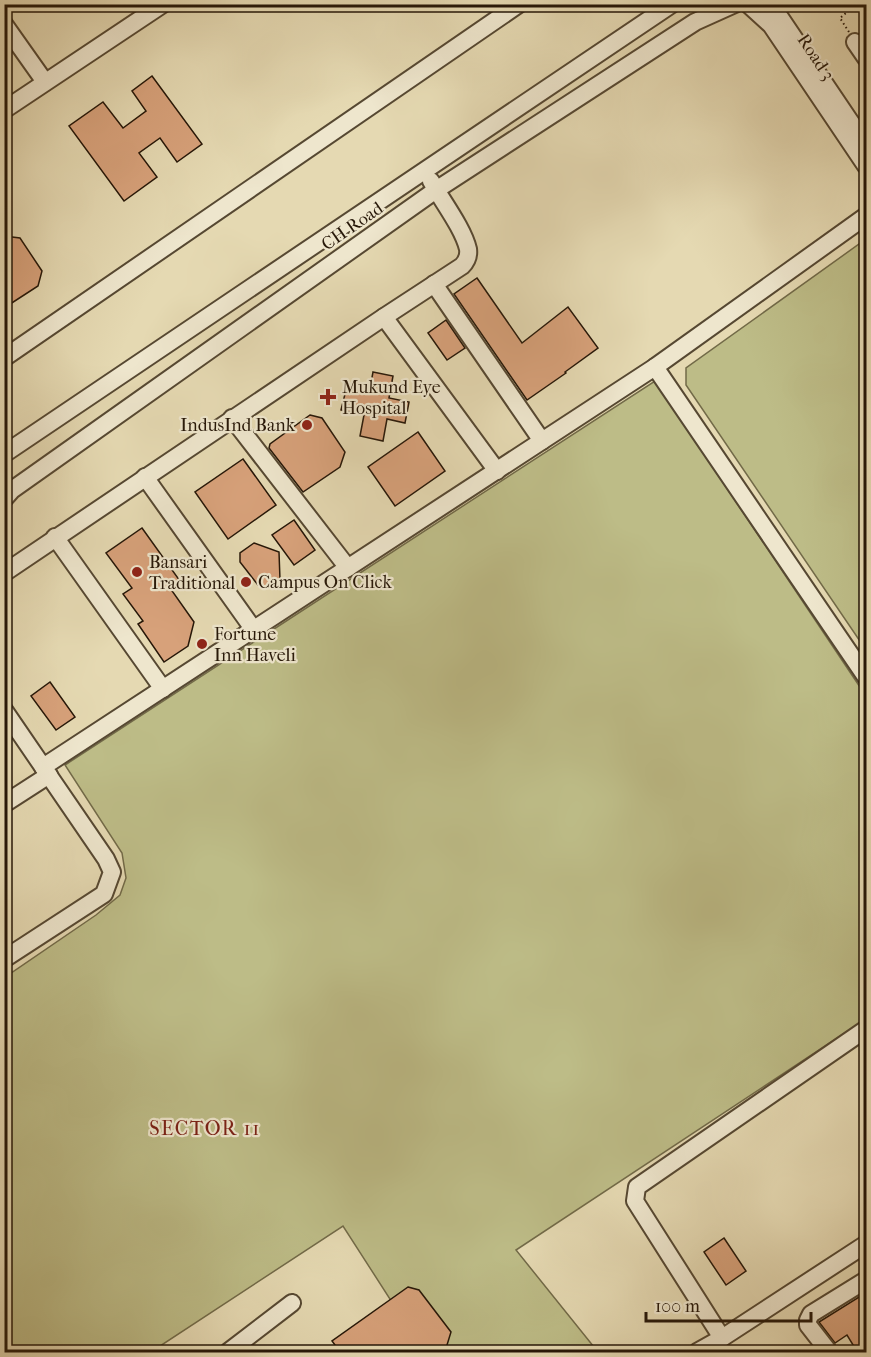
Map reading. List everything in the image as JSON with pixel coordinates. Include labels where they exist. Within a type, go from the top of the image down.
[{"type":"street","points":[[4,110],[163,4]]},
{"type":"street","points":[[4,358],[519,4]]},
{"type":"street","name":"CH Road","points":[[4,454],[672,4]]},
{"type":"street","name":"CH Road","points":[[7,490],[436,190],[696,22],[735,4]]},
{"type":"street","name":"Road 3","points":[[748,4],[771,25],[867,166]]},
{"type":"street","name":"Road 3","points":[[771,4],[867,145]]},
{"type":"street","points":[[4,24],[45,82]]},
{"type":"street","points":[[855,42],[867,58]]},
{"type":"street","points":[[4,573],[232,418],[462,266],[467,261],[468,250],[462,234],[424,170]]},
{"type":"street","points":[[4,804],[46,771],[163,689],[655,367],[867,216]]},
{"type":"street","points":[[434,285],[542,441]]},
{"type":"street","points":[[384,317],[497,471]]},
{"type":"street","points":[[655,367],[867,677]]},
{"type":"street","points":[[232,418],[348,568]]},
{"type":"street","points":[[145,477],[254,630]]},
{"type":"street","points":[[55,537],[163,689]]},
{"type":"street","points":[[4,710],[106,859],[112,872],[104,894],[4,959]]},
{"type":"street","points":[[722,1338],[635,1201],[638,1187],[867,1029]]},
{"type":"street","points":[[696,1353],[867,1244]]},
{"type":"street","points":[[829,1353],[808,1324],[809,1317],[867,1280]]},
{"type":"street","points":[[228,1353],[292,1303]]},
{"type":"path","points":[[855,42],[840,18],[857,4]]},
{"type":"shaded area","points":[[866,239],[866,650],[686,385],[686,368]]},
{"type":"shaded area","points":[[655,381],[866,696],[866,1019],[516,1250],[598,1352],[424,1352],[343,1226],[151,1352],[5,1352],[4,978],[96,915],[120,895],[126,878],[122,853],[65,765]]},
{"type":"building","points":[[152,76],[202,144],[177,162],[160,138],[139,153],[157,177],[124,201],[69,126],[103,102],[123,128],[146,111],[132,91]]},
{"type":"building","points":[[4,236],[20,238],[42,271],[38,286],[4,308]]},
{"type":"building","points":[[477,278],[522,343],[568,307],[598,348],[527,400],[454,294]]},
{"type":"building","points":[[446,320],[465,348],[447,360],[428,333]]},
{"type":"building","points":[[373,372],[393,376],[389,398],[409,402],[405,423],[387,419],[383,441],[360,436],[364,415],[341,410],[346,390],[369,394]]},
{"type":"building","points":[[310,415],[322,418],[345,452],[340,467],[303,492],[269,448],[270,444]]},
{"type":"building","points":[[418,432],[445,471],[395,506],[368,467]]},
{"type":"building","points":[[243,459],[276,505],[228,539],[195,492]]},
{"type":"building","points":[[294,520],[315,550],[294,565],[272,535]]},
{"type":"building","points":[[142,528],[180,581],[170,588],[194,622],[188,646],[164,662],[138,624],[143,621],[123,594],[132,588],[106,553]]},
{"type":"building","points":[[254,543],[279,552],[280,580],[267,588],[258,585],[240,562],[240,553]]},
{"type":"building","points":[[50,682],[75,717],[56,730],[31,696]]},
{"type":"building","points":[[724,1238],[746,1271],[726,1285],[704,1252]]},
{"type":"building","points":[[408,1287],[419,1290],[451,1332],[447,1345],[436,1353],[375,1353],[371,1346],[361,1353],[341,1353],[332,1341]]},
{"type":"building","points":[[867,1292],[867,1353],[858,1353],[847,1335],[835,1343],[819,1322]]},
{"type":"place","name":"Mukund Eye Hospital","points":[[328,397]]},
{"type":"place","name":"IndusInd Bank","points":[[307,425]]},
{"type":"place","name":"Bansari Traditional","points":[[137,572]]},
{"type":"place","name":"Campus On Click","points":[[246,582]]},
{"type":"place","name":"Fortune Inn Haveli","points":[[202,644]]},
{"type":"district","name":"SECTOR 11","points":[[205,1128]]}]
